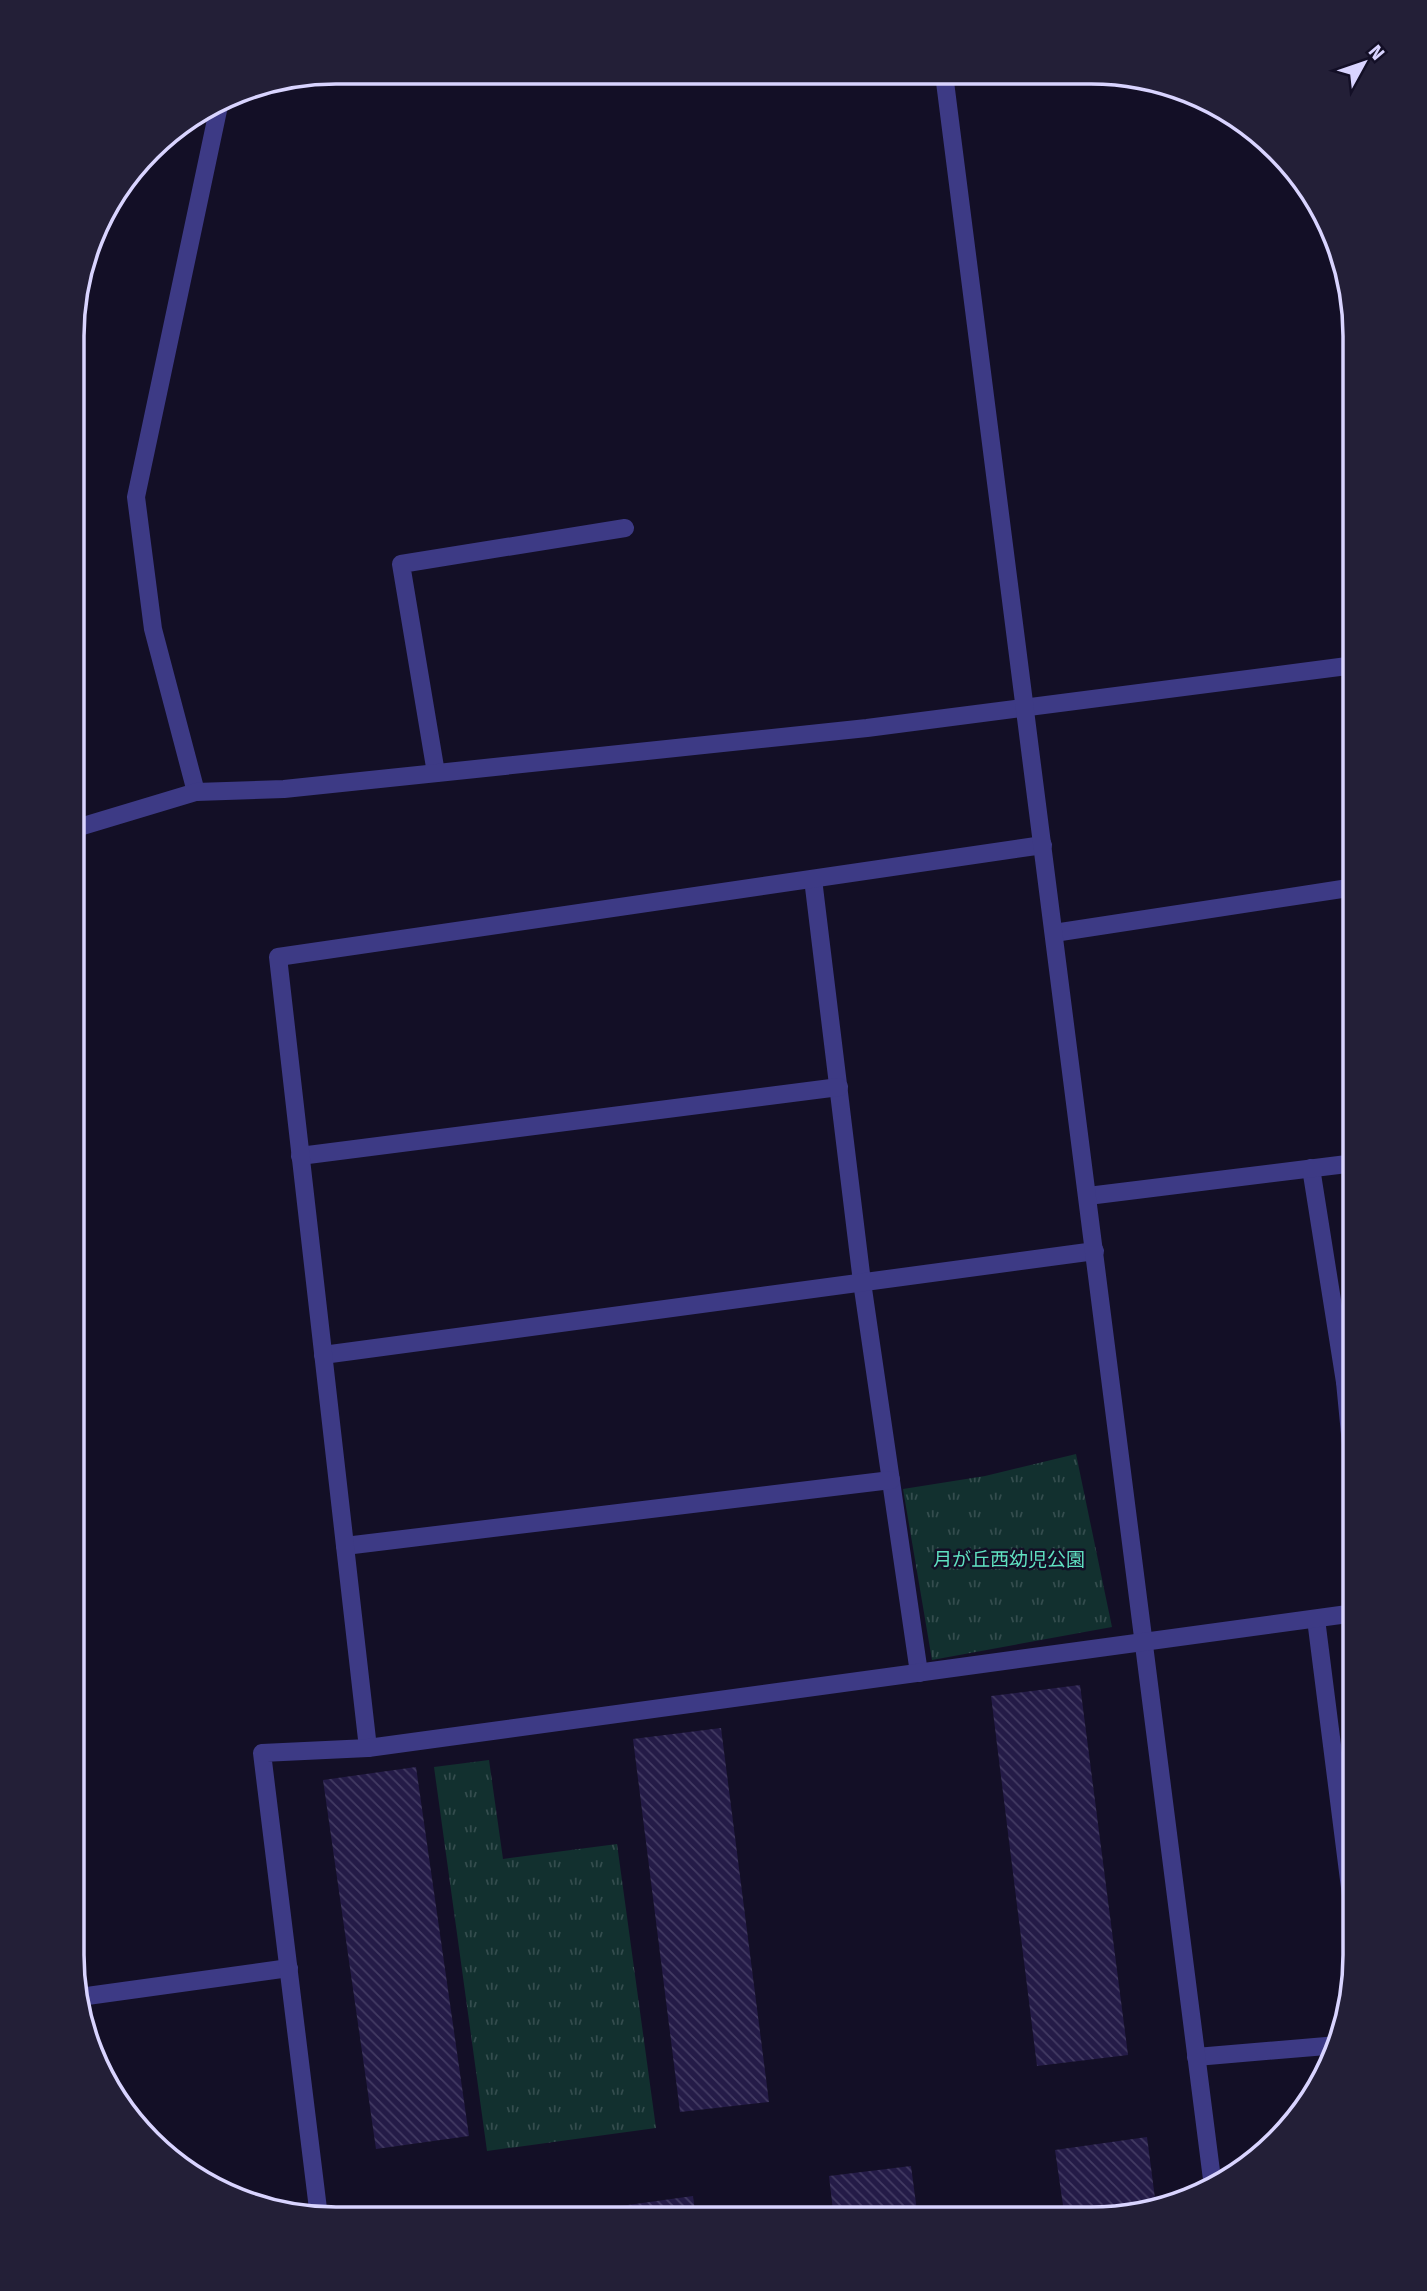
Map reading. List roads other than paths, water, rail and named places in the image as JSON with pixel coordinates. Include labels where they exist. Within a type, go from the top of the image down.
[{"type":"street","points":[[945,84],[1146,1642],[1212,2176]]},
{"type":"street","points":[[195,792],[153,629],[136,497],[217,114]]},
{"type":"street","points":[[436,773],[401,564],[625,528]]},
{"type":"street","points":[[84,826],[195,792],[284,789],[1025,709],[1343,667]]},
{"type":"street","points":[[368,1748],[278,957],[1043,845]]},
{"type":"street","points":[[813,879],[862,1282],[919,1673]]},
{"type":"street","points":[[1054,933],[1343,889]]},
{"type":"street","points":[[300,1156],[839,1087]]},
{"type":"street","points":[[1088,1196],[1343,1164]]},
{"type":"street","points":[[1311,1168],[1343,1343]]},
{"type":"street","points":[[323,1354],[1095,1251]]},
{"type":"street","points":[[345,1546],[891,1479]]},
{"type":"street","points":[[318,2206],[262,1753],[368,1748],[1343,1615]]},
{"type":"street","points":[[1315,1619],[1343,1835]]},
{"type":"street","points":[[87,1996],[289,1968]]},
{"type":"street","points":[[1196,2057],[1326,2046]]},
{"type":"park label","name":"月が丘西幼児公園","points":[[1009,1559]]}]
